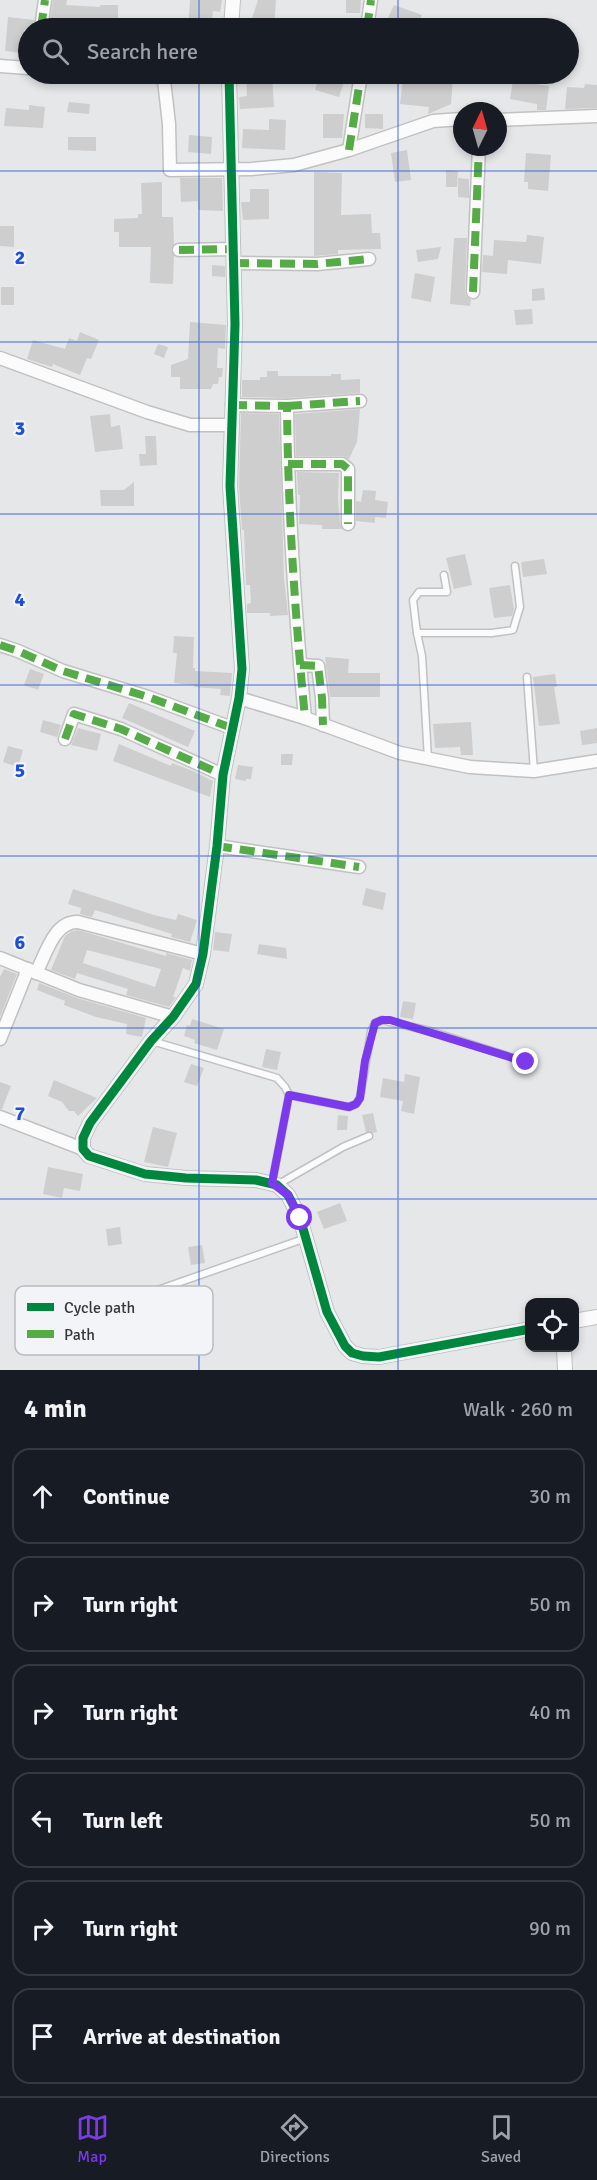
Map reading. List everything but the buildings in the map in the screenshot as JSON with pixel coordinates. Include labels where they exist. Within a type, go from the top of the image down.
[{"type":"street","points":[[42,18],[45,0]]},
{"type":"street","points":[[232,18],[233,0]]},
{"type":"street","points":[[368,18],[371,0]]},
{"type":"street","points":[[0,66],[18,67]]},
{"type":"street","points":[[164,84],[169,124],[170,170],[231,170],[294,165],[349,150],[433,121],[453,120]]},
{"type":"street","points":[[82,1149],[83,1138],[90,1123],[196,984],[203,954],[224,775],[239,698],[243,669],[232,533],[231,425],[235,324],[229,84]]},
{"type":"street","points":[[349,150],[359,84]]},
{"type":"street","points":[[507,120],[597,116]]},
{"type":"street","points":[[473,292],[479,156]]},
{"type":"street","points":[[179,250],[317,264],[369,259]]},
{"type":"street","points":[[0,358],[147,412],[190,425],[231,425]]},
{"type":"street","points":[[232,405],[287,406],[360,401]]},
{"type":"street","points":[[287,406],[292,556],[305,718]]},
{"type":"street","points":[[288,464],[342,464],[348,469],[348,524]]},
{"type":"street","points":[[0,645],[63,671],[148,697],[232,728]]},
{"type":"street","points":[[300,665],[318,666],[323,725]]},
{"type":"street","points":[[239,698],[305,718],[400,753],[470,767],[534,771],[597,761]]},
{"type":"street","points":[[65,740],[74,714],[121,729],[224,775]]},
{"type":"street","points":[[217,846],[359,867]]},
{"type":"street","points":[[0,1039],[32,971],[62,925],[78,922],[203,954]]},
{"type":"street","points":[[0,958],[79,990],[173,1017]]},
{"type":"street","points":[[0,1117],[82,1149],[89,1156],[145,1174],[256,1180],[274,1184],[288,1195],[294,1204],[327,1312],[345,1346],[352,1353],[379,1357],[525,1330]]},
{"type":"street","points":[[579,1320],[597,1317]]},
{"type":"street","points":[[564,1352],[565,1370]]},
{"type":"lane","points":[[417,633],[492,633],[513,630],[520,607],[515,567]]},
{"type":"lane","points":[[428,759],[422,656],[413,600],[419,592],[447,591],[444,575]]},
{"type":"lane","points":[[527,677],[534,771]]},
{"type":"lane","points":[[289,1095],[349,1107],[356,1104],[360,1098],[372,1031],[375,1023],[382,1020],[430,1031],[526,1062]]},
{"type":"lane","points":[[151,1041],[277,1078],[285,1087],[289,1095],[274,1184]]},
{"type":"lane","points":[[274,1184],[343,1147],[369,1136]]},
{"type":"lane","points":[[169,1286],[306,1238]]},
{"type":"marked path","points":[[42,18],[45,0]]},
{"type":"marked path","points":[[368,18],[371,0]]},
{"type":"marked path","points":[[349,150],[359,84]]},
{"type":"marked path","points":[[473,292],[479,156]]},
{"type":"marked path","points":[[179,250],[233,249]]},
{"type":"marked path","points":[[234,263],[317,264],[369,259]]},
{"type":"marked path","points":[[287,406],[360,401]]},
{"type":"marked path","points":[[232,405],[287,406],[293,562],[305,718]]},
{"type":"marked path","points":[[288,464],[342,464],[348,469],[348,524]]},
{"type":"marked path","points":[[0,645],[63,671],[148,697],[232,728]]},
{"type":"marked path","points":[[300,665],[318,666],[323,725]]},
{"type":"marked path","points":[[65,739],[74,714],[121,729],[223,775]]},
{"type":"marked path","points":[[217,846],[359,867]]},
{"type":"cycle path","points":[[229,84],[235,324],[230,486],[242,669],[239,698],[223,775],[217,846],[203,954],[196,984],[90,1123],[83,1138],[83,1149],[89,1156],[145,1174],[256,1180],[277,1185],[288,1195],[300,1218],[327,1312],[345,1346],[352,1353],[379,1357],[525,1330]]},
{"type":"route","points":[[300,1218],[288,1195],[272,1183],[289,1095],[349,1107],[356,1104],[360,1098],[365,1061],[375,1023],[390,1020],[526,1062]]}]
